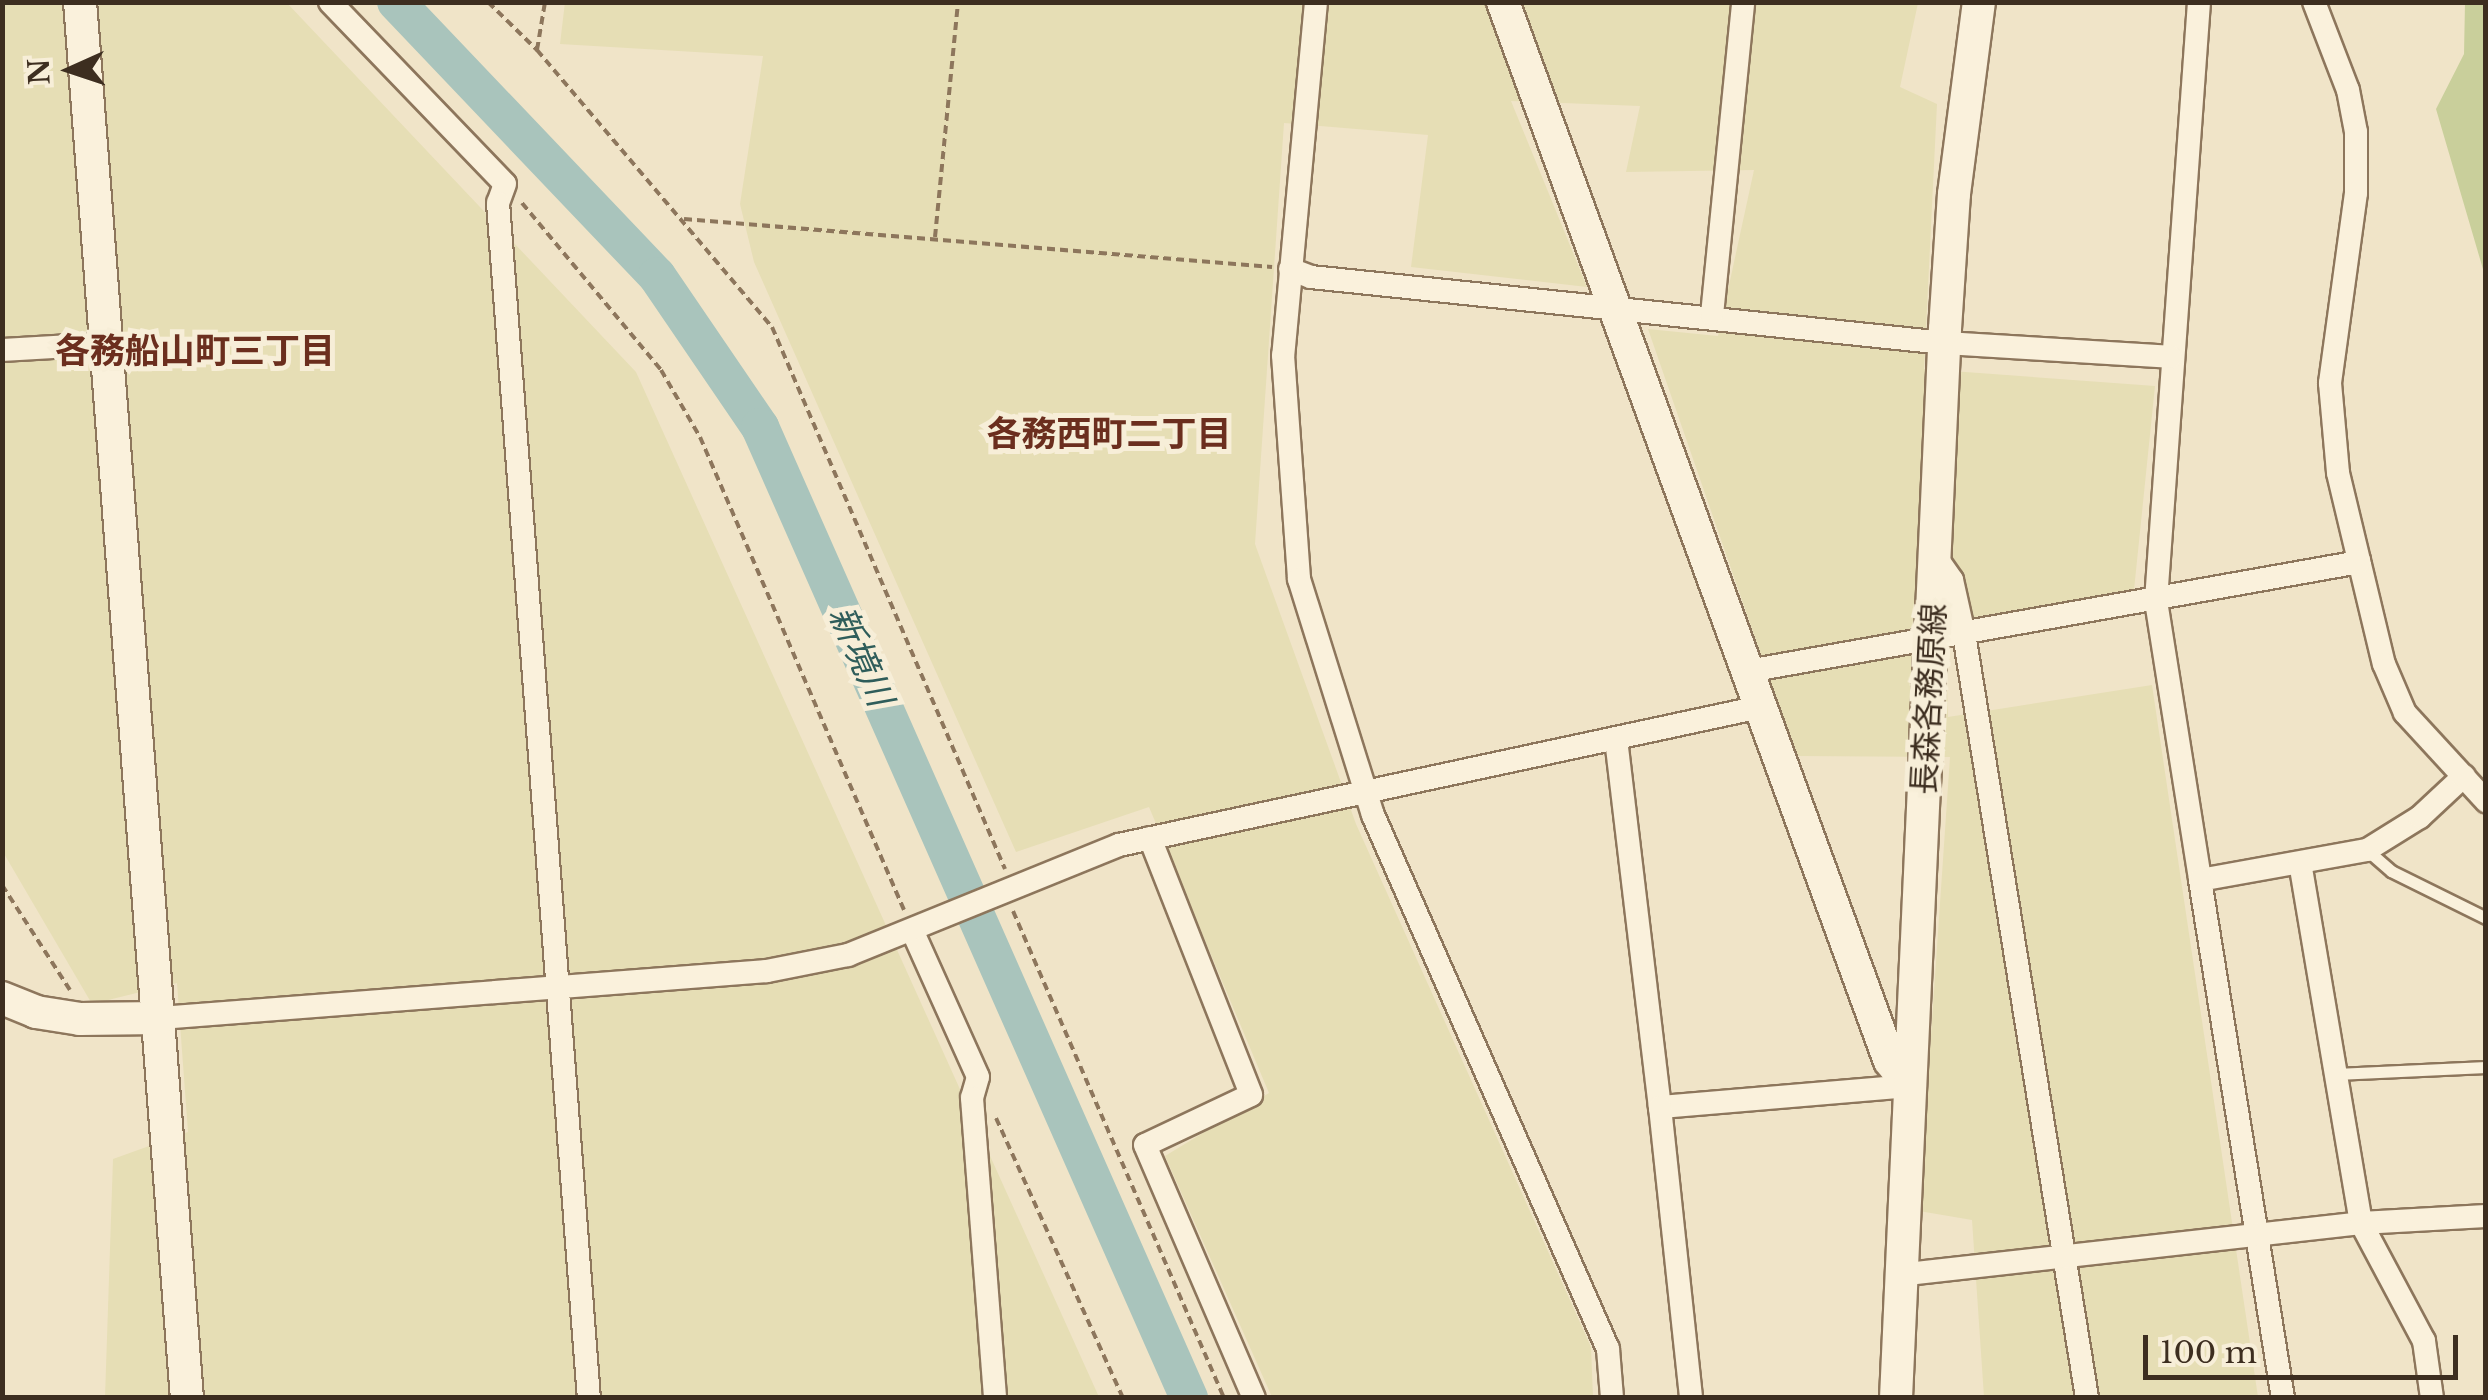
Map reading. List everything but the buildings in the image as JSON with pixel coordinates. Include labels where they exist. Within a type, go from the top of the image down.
[{"type":"street","points":[[80,2],[187,1398]]},
{"type":"street","points":[[330,2],[505,184],[498,203],[589,1398]]},
{"type":"street","points":[[1316,2],[1283,355],[1292,541],[1310,621],[1367,795],[1608,1349],[1612,1398]]},
{"type":"street","points":[[1503,2],[1890,1061],[1910,1086]]},
{"type":"street","points":[[1712,315],[1742,2]]},
{"type":"street","name":"長森各務原線","points":[[1896,1398],[1898,1275],[1944,343],[1954,194],[1979,2]]},
{"type":"street","points":[[2198,2],[2156,601],[2283,1398]]},
{"type":"street","points":[[2314,2],[2348,90],[2356,132],[2356,193],[2330,383],[2338,473],[2384,664],[2406,714],[2486,801]]},
{"type":"street","points":[[1290,269],[1312,277],[1712,315],[1944,343],[2171,357]]},
{"type":"street","points":[[2,350],[106,344]]},
{"type":"street","points":[[1936,557],[1952,580],[1964,634],[2087,1398]]},
{"type":"street","points":[[1748,671],[2360,562]]},
{"type":"street","points":[[2,998],[36,1012],[80,1019],[160,1018],[767,971],[848,955],[1002,891],[1150,838],[1367,795],[1760,707]]},
{"type":"street","points":[[1616,739],[1691,1398]]},
{"type":"street","points":[[2200,880],[2367,850],[2420,818],[2464,776]]},
{"type":"street","points":[[1150,838],[1251,1096],[1144,1145],[1254,1398]]},
{"type":"street","points":[[2300,863],[2360,1222],[2424,1341],[2432,1398]]},
{"type":"street","points":[[912,930],[978,1077],[972,1098],[995,1398]]},
{"type":"street","points":[[1660,1107],[1910,1086]]},
{"type":"street","points":[[1898,1275],[2360,1222],[2486,1216]]},
{"type":"lane","points":[[2367,850],[2391,871],[2486,918]]},
{"type":"lane","points":[[2336,1074],[2486,1066]]},
{"type":"path","points":[[488,2],[536,50],[772,328],[803,388],[821,447],[1002,891],[1224,1398]]},
{"type":"path","points":[[536,50],[545,2]]},
{"type":"path","points":[[934,237],[958,2]]},
{"type":"path","points":[[505,184],[661,370],[700,437],[912,930]]},
{"type":"path","points":[[684,220],[934,237],[1290,269]]},
{"type":"path","points":[[2,885],[74,996],[80,1019]]},
{"type":"path","points":[[978,1077],[1123,1398]]},
{"type":"shaded area","points":[[565,2],[1918,3],[1900,87],[1937,104],[1924,369],[2155,386],[2134,590],[1945,622],[1948,717],[2152,685],[2258,1397],[1984,1397],[1972,1220],[1919,1211],[1950,757],[1796,756],[1648,329],[1718,336],[1754,170],[1626,172],[1640,106],[1511,101],[1587,287],[1411,267],[1428,135],[1284,123],[1255,544],[1356,824],[1591,1347],[1593,1397],[1272,1397],[1165,1156],[1269,1093],[1149,807],[1016,852],[754,262],[740,204],[763,56],[560,44]]},
{"type":"shaded area","points":[[2,3],[287,3],[636,372],[1099,1397],[105,1397],[113,1159],[188,1132],[177,983],[92,1004],[3,852]]},
{"type":"green space","points":[[2465,3],[2485,3],[2485,276],[2436,109],[2464,54]]},
{"type":"waterway","name":"新境川","points":[[396,2],[657,276],[760,427],[1189,1398]]},
{"type":"district","name":"各務船山町三丁目","points":[[195,351]]},
{"type":"district","name":"各務西町二丁目","points":[[1109,434]]}]
